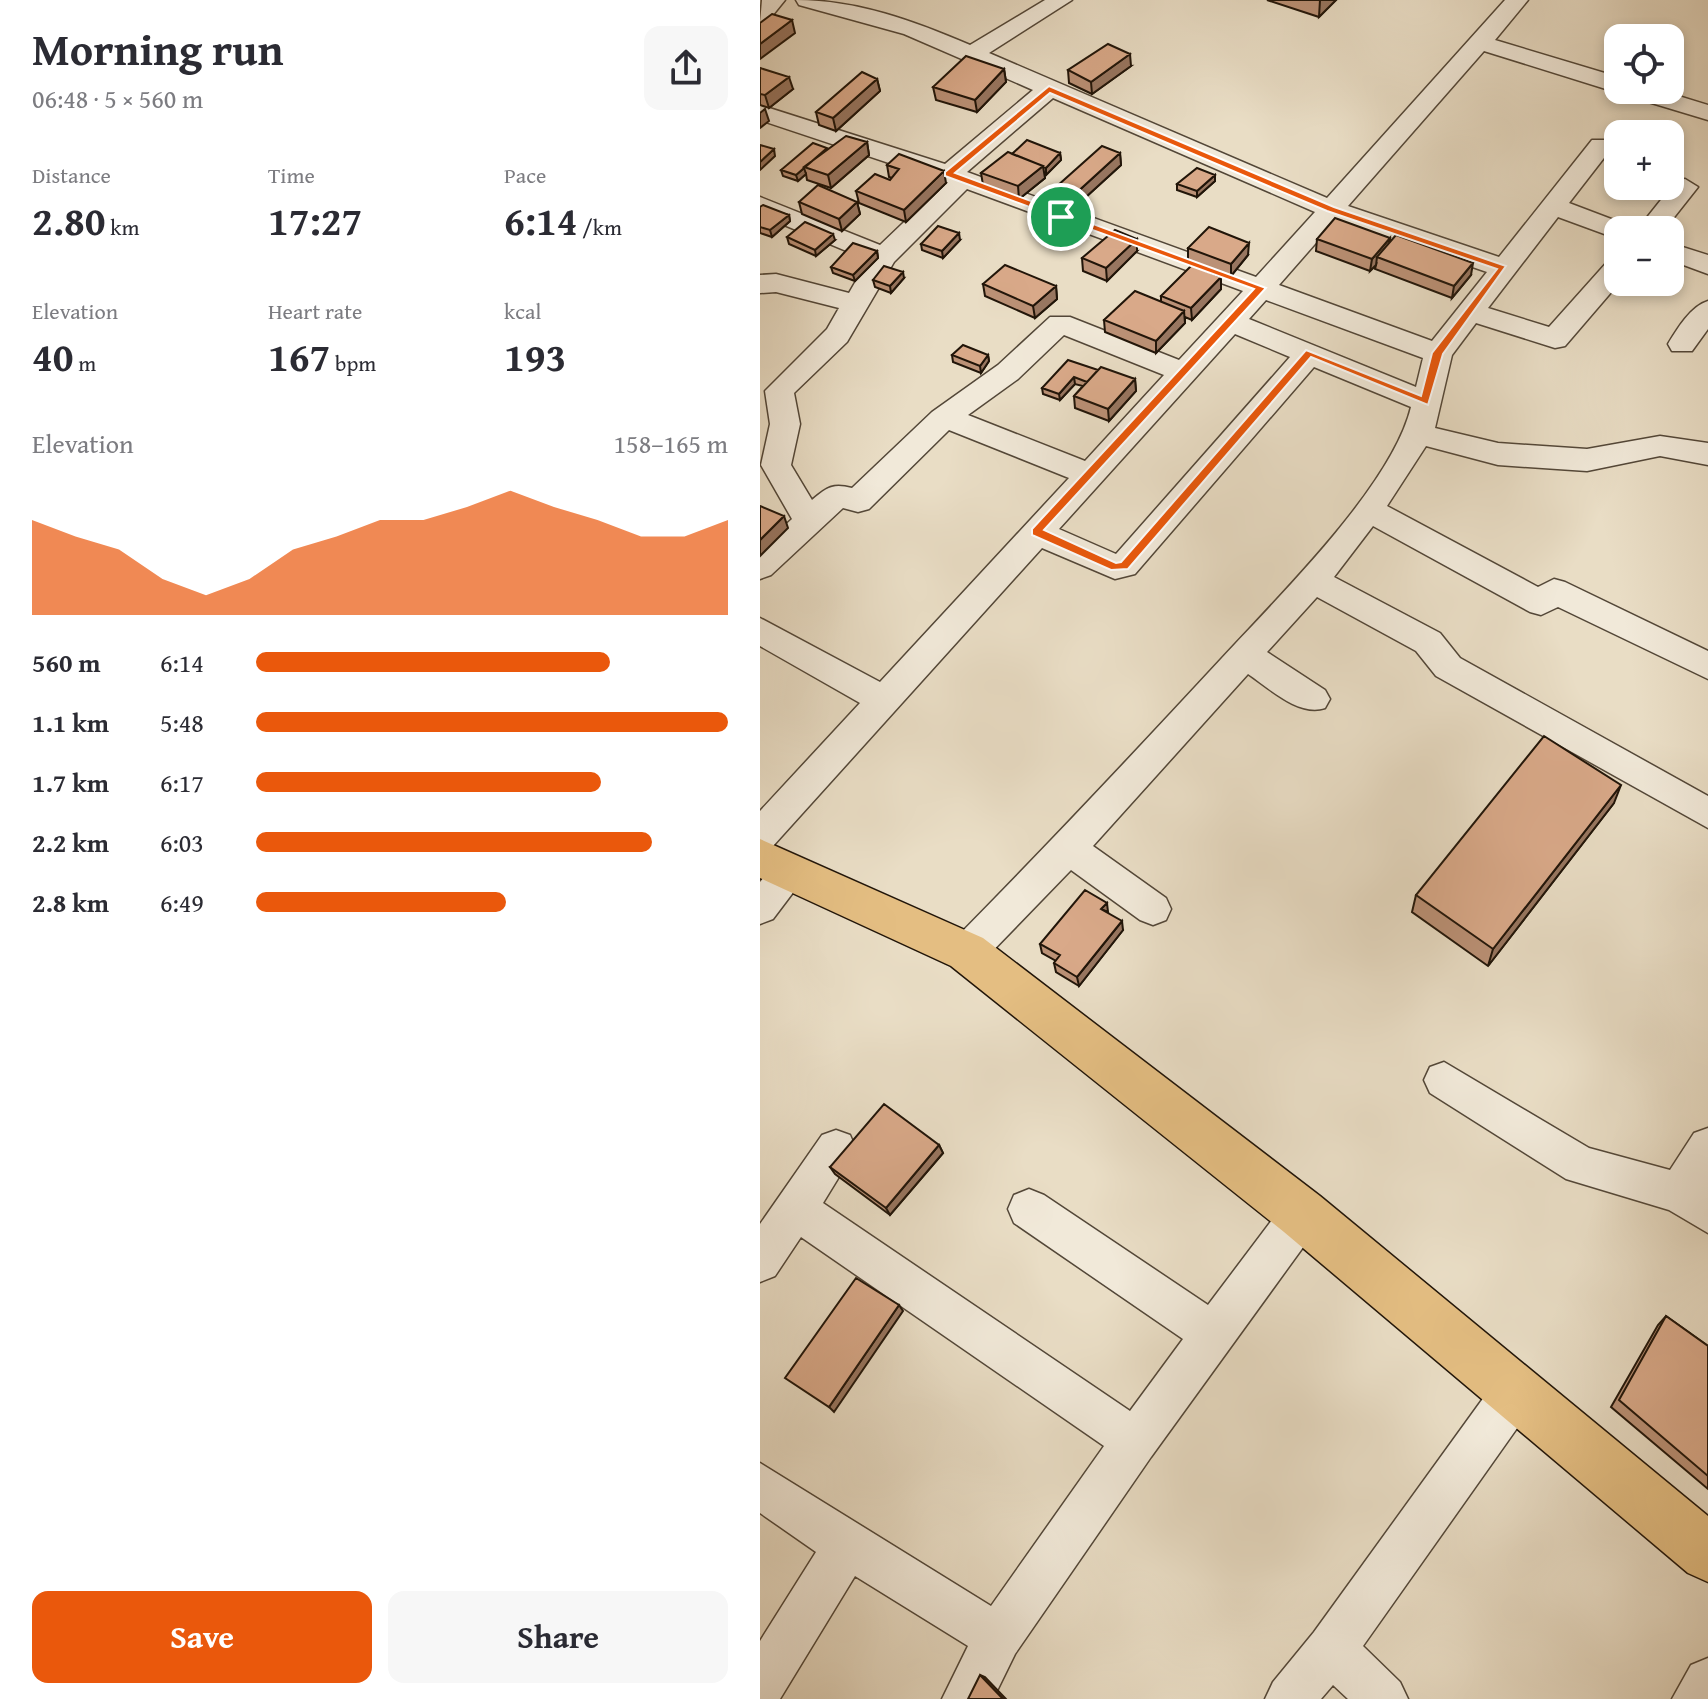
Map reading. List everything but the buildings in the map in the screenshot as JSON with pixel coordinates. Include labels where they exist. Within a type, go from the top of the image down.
[{"type":"main road","points":[[770,880],[967,952],[1302,1214],[1708,1553]]},
{"type":"street","points":[[760,16],[774,0]]},
{"type":"street","points":[[807,0],[912,29],[1331,209],[1503,268]]},
{"type":"street","points":[[970,55],[1061,0]]},
{"type":"street","points":[[760,835],[1261,288],[1517,0]]},
{"type":"street","points":[[1478,42],[1604,81]]},
{"type":"street","points":[[809,521],[776,465],[785,424],[770,387],[837,335],[884,257],[955,178],[1049,89]]},
{"type":"street","points":[[1679,104],[1708,113]]},
{"type":"street","points":[[760,112],[955,178],[1438,353]]},
{"type":"street","points":[[967,952],[1069,848],[1245,655],[1313,580],[1369,510],[1419,434],[1438,353],[1601,145]]},
{"type":"street","points":[[1661,216],[1685,187]]},
{"type":"street","points":[[760,205],[884,257]]},
{"type":"street","points":[[1552,205],[1604,225]]},
{"type":"street","points":[[1684,256],[1708,265]]},
{"type":"street","points":[[760,284],[776,283],[856,304]]},
{"type":"street","points":[[1471,312],[1555,339],[1604,283]]},
{"type":"street","points":[[1682,344],[1708,310]]},
{"type":"street","points":[[1229,321],[1425,402]]},
{"type":"street","points":[[760,567],[837,495],[858,501],[945,417],[1008,372],[1060,323],[1183,372]]},
{"type":"street","points":[[1036,532],[1115,567],[1124,566],[1310,353]]},
{"type":"street","points":[[945,417],[1089,474]]},
{"type":"street","points":[[1419,434],[1498,454],[1587,460],[1660,446],[1708,454]]},
{"type":"street","points":[[1369,510],[1541,603],[1554,591],[1708,666]]},
{"type":"street","points":[[1313,580],[1428,642],[1448,667],[1708,813]]},
{"type":"street","points":[[760,631],[884,700]]},
{"type":"street","points":[[1245,655],[1313,699]]},
{"type":"street","points":[[1069,848],[1153,909]]},
{"type":"street","points":[[1444,1080],[1580,1165],[1694,1203],[1708,1147]]},
{"type":"street","points":[[760,1261],[836,1149]]},
{"type":"street","points":[[796,1209],[1135,1441]]},
{"type":"street","points":[[1029,1209],[1213,1334]]},
{"type":"street","points":[[967,1699],[998,1637],[1135,1441],[1302,1214]]},
{"type":"street","points":[[1290,1699],[1331,1649],[1516,1391]]},
{"type":"street","points":[[760,1486],[847,1545],[998,1637]]},
{"type":"street","points":[[760,1686],[847,1545]]},
{"type":"street","points":[[1331,1649],[1383,1699]]},
{"type":"street","points":[[1697,1699],[1708,1682]]},
{"type":"route","points":[[1049,89],[1331,209],[1503,268],[1438,353],[1425,402],[1310,353],[1124,566],[1115,567],[1036,532],[1261,288],[1061,217],[949,174],[1049,89]]}]
